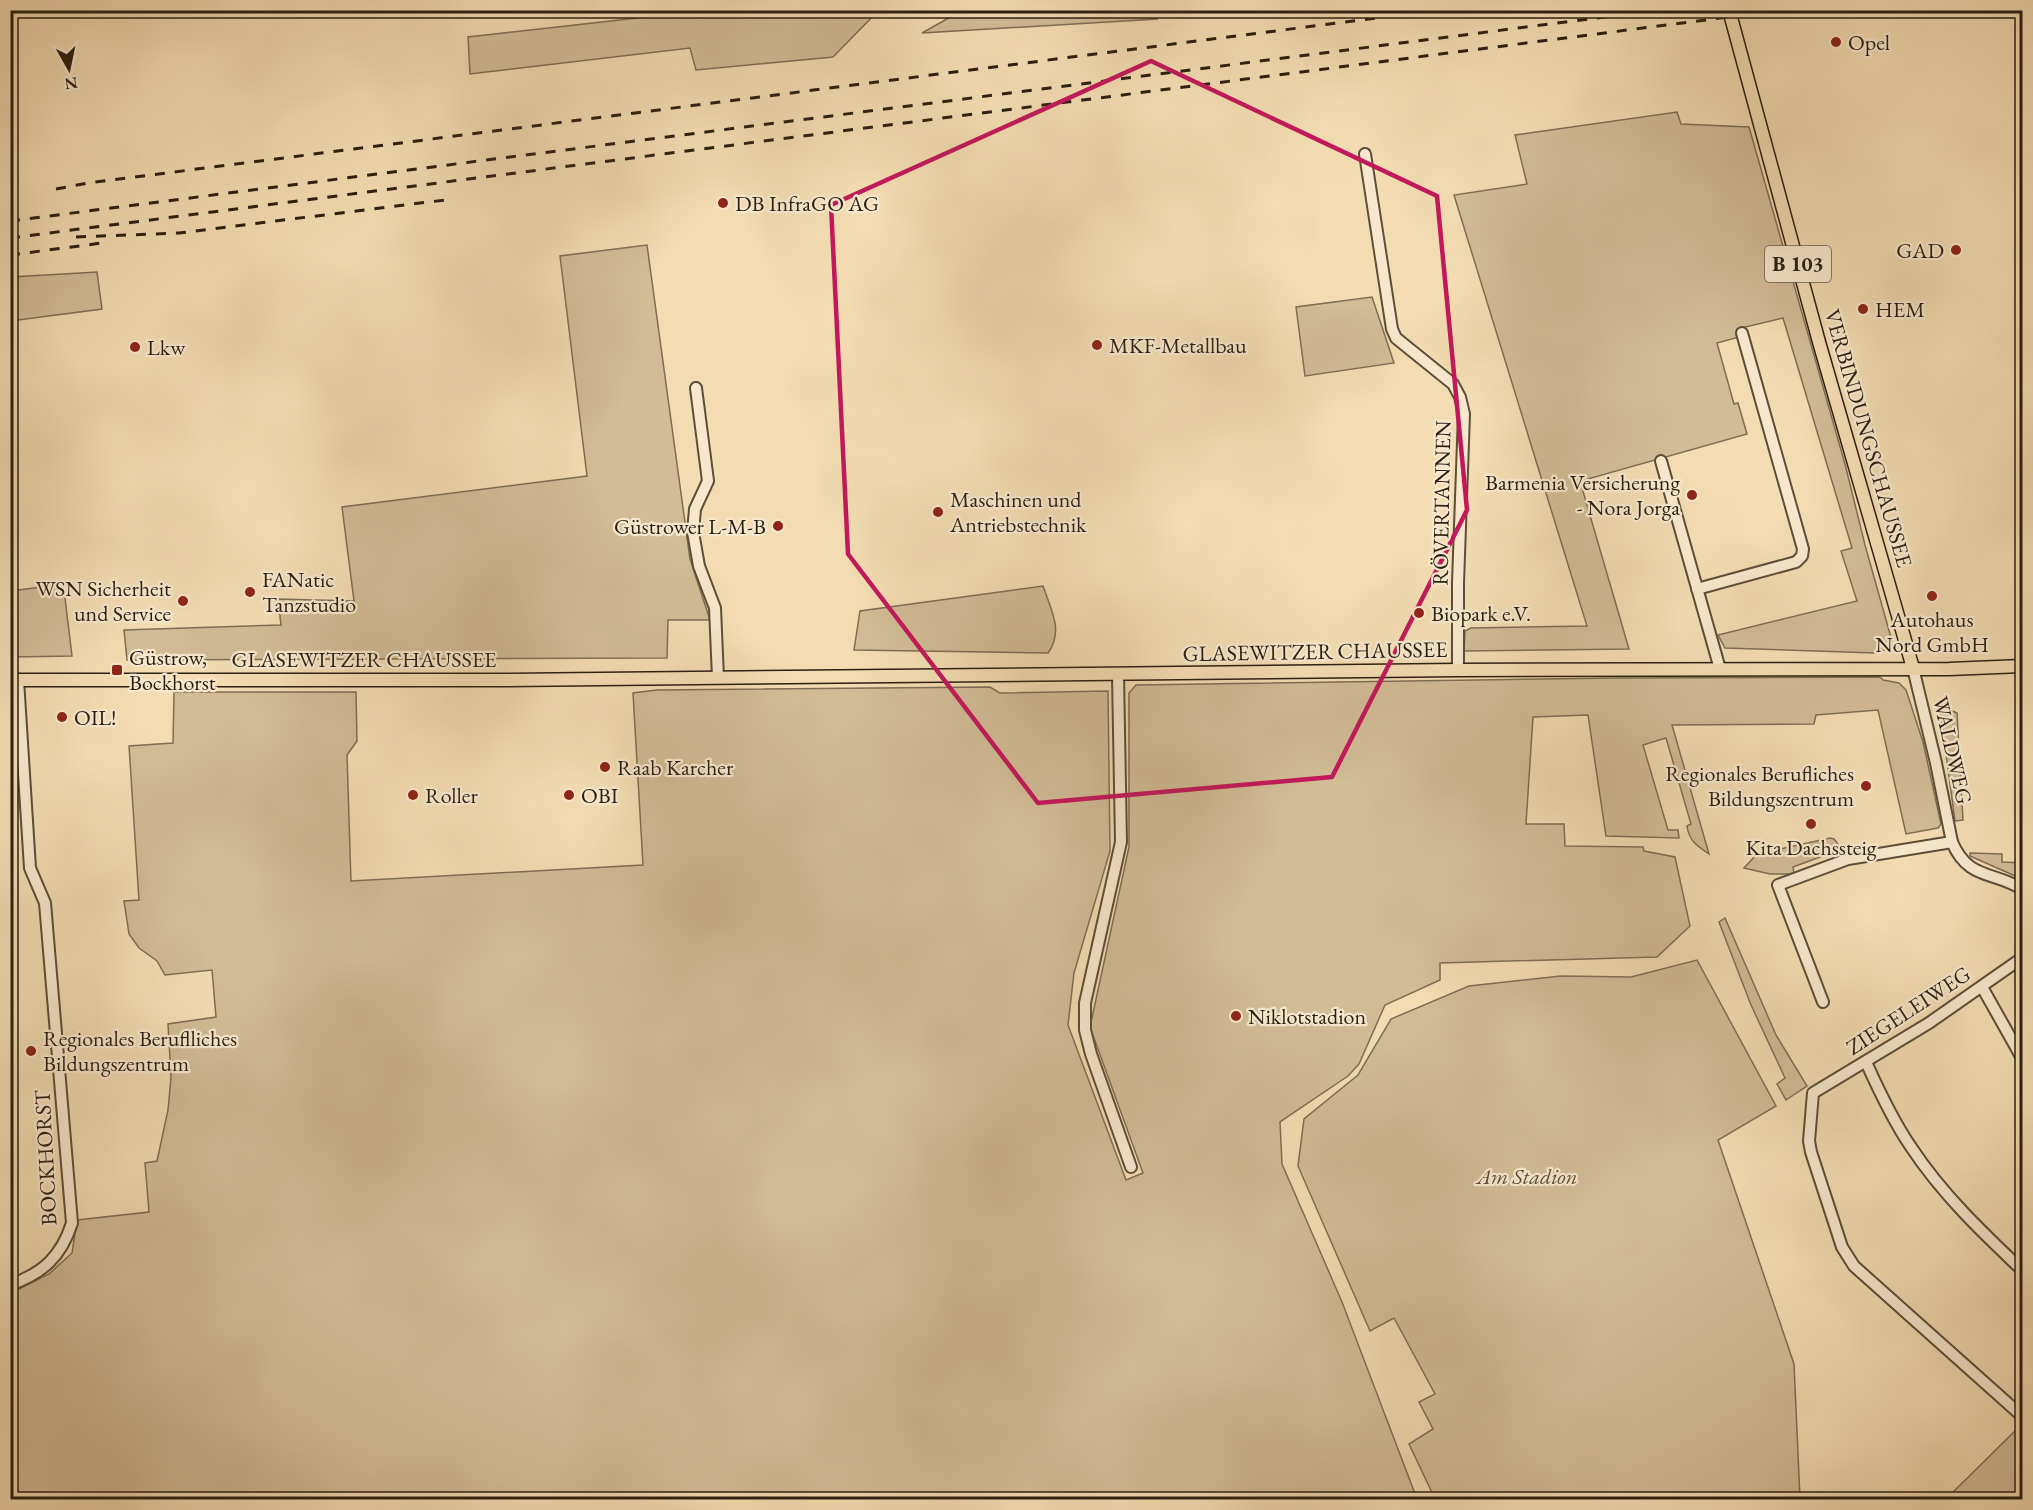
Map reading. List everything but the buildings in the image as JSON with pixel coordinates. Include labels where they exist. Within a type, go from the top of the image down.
[{"type":"main road","name":"VERBINDUNGSCHAUSSEE","points":[[1730,10],[1819,342],[1913,668]]},
{"type":"main road","name":"GLASEWITZER CHAUSSEE","points":[[14,680],[517,680],[2022,666]]},
{"type":"street","name":"RÖVERTANNEN","points":[[1365,153],[1392,329],[1396,338],[1453,384],[1460,397],[1464,414],[1458,583],[1458,670]]},
{"type":"street","points":[[1697,589],[1796,562],[1802,556],[1803,549],[1742,333]]},
{"type":"street","points":[[696,388],[708,481],[695,510],[693,532],[699,566],[715,608],[718,678]]},
{"type":"street","points":[[1661,462],[1720,669]]},
{"type":"street","name":"WALDWEG","points":[[1913,668],[1952,842],[1962,861],[1981,873],[2022,889]]},
{"type":"street","points":[[1118,675],[1121,842],[1085,1002],[1085,1030],[1091,1054],[1131,1167]]},
{"type":"street","name":"BOCKHORST","points":[[10,1285],[30,1277],[54,1259],[67,1240],[72,1223],[45,903],[30,868],[14,680]]},
{"type":"street","points":[[1823,1002],[1778,885],[1848,859],[1952,842]]},
{"type":"street","name":"ZIEGELEIWEG","points":[[2022,958],[1982,987],[1866,1062],[1813,1093],[1809,1141],[1847,1256],[1854,1266],[2022,1416]]},
{"type":"street","points":[[1982,987],[2022,1058]]},
{"type":"street","points":[[1866,1062],[1880,1093],[1911,1147],[1978,1228],[2022,1270]]},
{"type":"street","points":[[2021,1500],[2022,1495]]},
{"type":"highlighted area","points":[[1151,61],[1437,196],[1467,510],[1332,777],[1038,803],[848,554],[831,205]]},
{"type":"green space","points":[[658,10],[878,11],[833,57],[696,70],[690,48],[470,74],[468,37],[655,16]]},
{"type":"green space","points":[[1100,10],[1158,19],[922,33],[961,11]]},
{"type":"green space","points":[[1677,112],[1681,124],[1749,127],[1845,464],[1892,641],[1884,650],[1875,653],[1725,648],[1718,635],[1857,601],[1841,551],[1852,548],[1783,318],[1737,329],[1739,337],[1717,343],[1734,404],[1738,403],[1747,434],[1584,480],[1582,488],[1629,649],[1464,651],[1465,631],[1471,628],[1587,626],[1454,195],[1527,184],[1515,135]]},
{"type":"green space","points":[[647,245],[690,559],[710,620],[668,620],[667,658],[127,660],[124,630],[281,625],[278,599],[354,601],[342,507],[587,476],[560,256]]},
{"type":"green space","points":[[97,272],[102,309],[11,321],[11,277]]},
{"type":"green space","points":[[1372,297],[1394,363],[1305,376],[1296,307]]},
{"type":"green space","points":[[57,585],[64,590],[72,656],[11,657],[11,591]]},
{"type":"green space","points":[[1043,586],[1056,628],[1053,645],[1048,653],[854,650],[860,611]]},
{"type":"green space","points":[[1880,677],[1883,680],[1899,683],[1906,690],[1923,742],[1941,824],[1938,828],[1906,834],[1878,710],[1816,715],[1814,724],[1672,725],[1709,854],[1697,846],[1690,836],[1687,826],[1691,824],[1666,738],[1643,745],[1668,830],[1678,830],[1679,838],[1606,836],[1588,715],[1533,717],[1526,824],[1564,824],[1565,846],[1643,847],[1644,851],[1675,857],[1690,926],[1657,957],[1440,963],[1440,980],[1385,1005],[1359,1064],[1348,1076],[1280,1122],[1282,1164],[1342,1302],[1417,1499],[11,1500],[11,1293],[49,1274],[72,1253],[77,1220],[149,1212],[145,1163],[157,1161],[168,1110],[171,1077],[168,1024],[216,1017],[212,970],[165,975],[157,961],[139,948],[129,934],[124,901],[139,900],[129,746],[173,743],[174,692],[356,692],[357,741],[347,755],[351,881],[643,865],[633,693],[657,690],[990,687],[1000,693],[1108,691],[1110,851],[1074,973],[1068,1025],[1126,1180],[1143,1173],[1090,1027],[1129,847],[1129,693],[1136,685],[1616,678]]},
{"type":"green space","points":[[1946,708],[1957,713],[1963,820],[1955,821],[1940,710]]},
{"type":"green space","points":[[1830,838],[1838,844],[1840,856],[1834,859],[1831,853],[1793,867],[1794,874],[1770,874],[1744,868],[1757,854]]},
{"type":"green space","points":[[1970,853],[2002,854],[2002,862],[2022,863],[2022,879],[1970,856]]},
{"type":"green space","points":[[1725,918],[1776,1035],[1807,1086],[1786,1100],[1777,1084],[1785,1078],[1751,1005],[1719,922]]},
{"type":"green space","name":"Am Stadion","points":[[1697,960],[1776,1106],[1718,1140],[1794,1364],[1800,1499],[1435,1499],[1409,1444],[1433,1429],[1419,1402],[1435,1394],[1394,1318],[1370,1331],[1298,1166],[1304,1119],[1358,1075],[1391,1019],[1469,986],[1561,976],[1631,977]]},
{"type":"green space","points":[[2018,1428],[2022,1431],[2022,1478],[2014,1499],[1946,1499]]},
{"type":"railway","points":[[56,189],[88,183],[1439,10]]},
{"type":"railway","points":[[10,221],[1659,10]]},
{"type":"railway","points":[[10,238],[1783,10]]},
{"type":"railway","points":[[76,237],[179,233],[445,200]]},
{"type":"railway","points":[[10,255],[102,243]]},
{"type":"place","name":"Opel","points":[[1836,42]]},
{"type":"place","name":"DB InfraGO AG","points":[[723,203]]},
{"type":"place","name":"GAD","points":[[1956,250]]},
{"type":"place","name":"HEM","points":[[1863,309]]},
{"type":"place","name":"MKF-Metallbau","points":[[1097,345]]},
{"type":"place","name":"Lkw","points":[[135,347]]},
{"type":"place","name":"Barmenia Versicherung - Nora Jorga","points":[[1692,495]]},
{"type":"place","name":"Maschinen und Antriebstechnik","points":[[938,512]]},
{"type":"place","name":"Güstrower L-M-B","points":[[778,526]]},
{"type":"place","name":"FANatic Tanzstudio","points":[[250,592]]},
{"type":"place","name":"Autohaus Nord GmbH","points":[[1932,596]]},
{"type":"place","name":"WSN Sicherheit und Service","points":[[183,601]]},
{"type":"place","name":"Biopark e.V.","points":[[1419,613]]},
{"type":"place","name":"Güstrow, Bockhorst","points":[[117,670]]},
{"type":"place","name":"OIL!","points":[[62,717]]},
{"type":"place","name":"Raab Karcher","points":[[605,767]]},
{"type":"place","name":"Regionales Berufliches Bildungszentrum","points":[[1866,786]]},
{"type":"place","name":"Roller","points":[[413,795]]},
{"type":"place","name":"OBI","points":[[569,795]]},
{"type":"place","name":"Kita Dachssteig","points":[[1811,824]]},
{"type":"place","name":"Niklotstadion","points":[[1236,1016]]},
{"type":"place","name":"Regionales Beruflliches Bildungszentrum","points":[[31,1051]]}]
